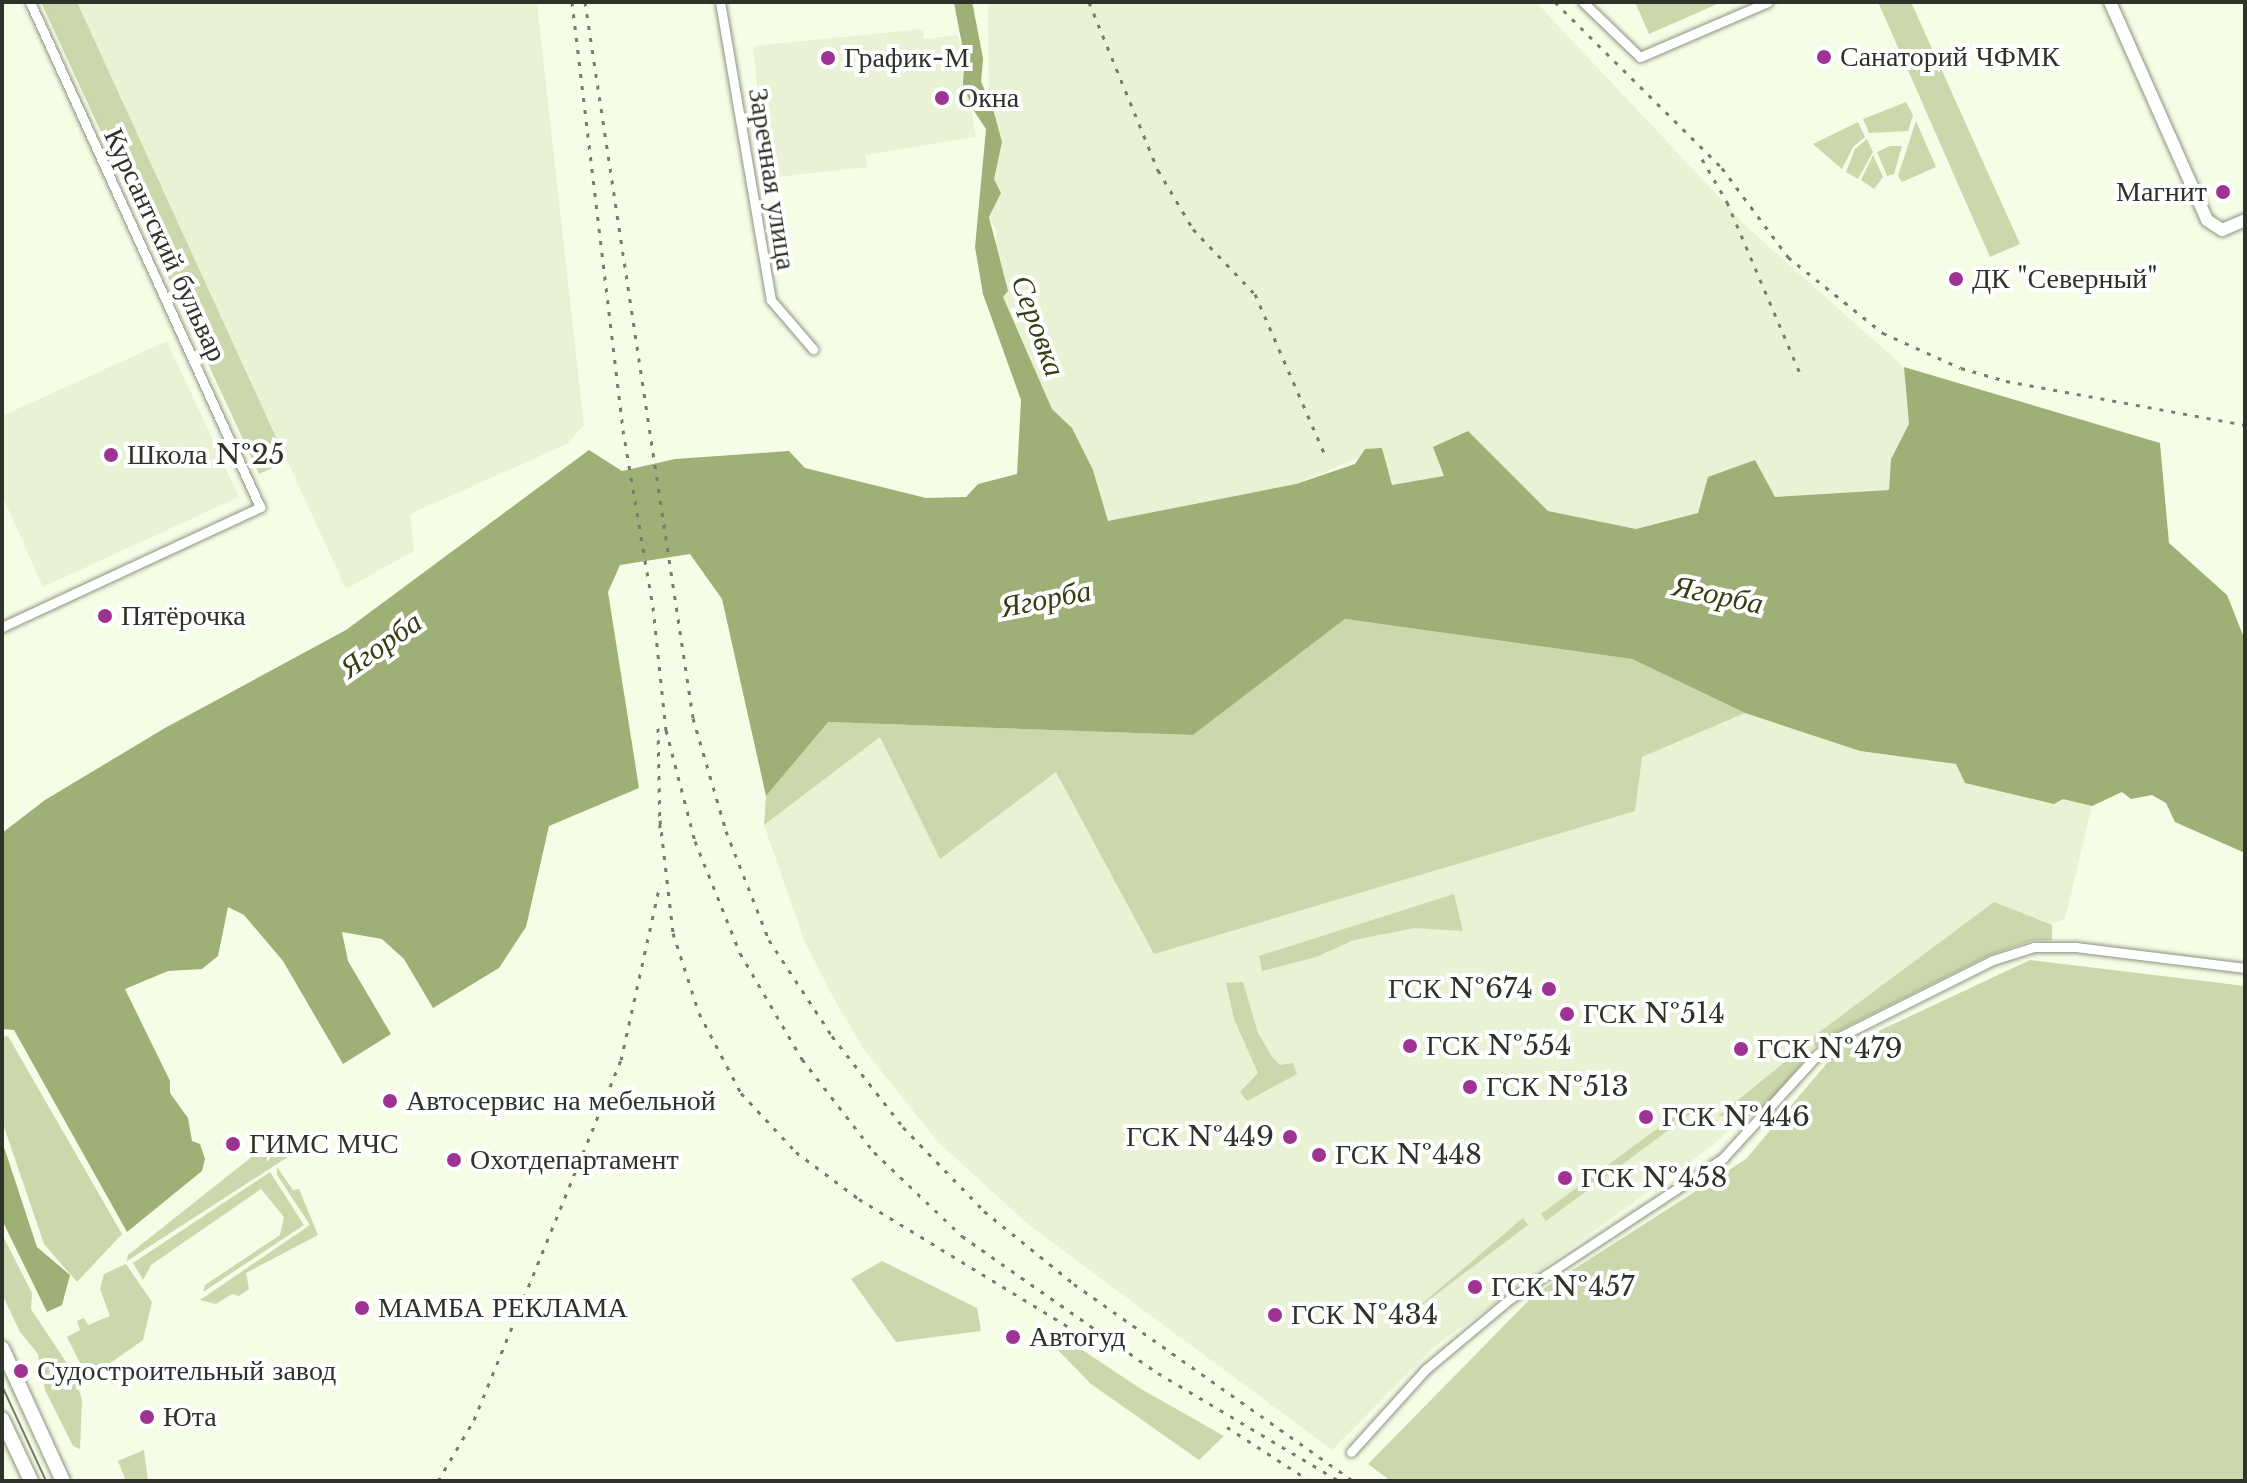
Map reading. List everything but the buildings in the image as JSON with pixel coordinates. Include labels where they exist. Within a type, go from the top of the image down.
[{"type":"main road","points":[[2,1348],[63,1481]]},
{"type":"main road","points":[[2,1419],[31,1481]]},
{"type":"street","name":"Курсантский бульвар","points":[[2,627],[260,507],[30,2]]},
{"type":"street","name":"Заречная улица","points":[[720,2],[771,300],[813,349]]},
{"type":"street","points":[[1583,2],[1640,57],[1768,2]]},
{"type":"street","points":[[2110,2],[2207,220],[2222,230],[2245,220]]},
{"type":"street","points":[[1351,1452],[1426,1369],[1511,1298],[1723,1158],[1818,1054],[1839,1037],[1993,960],[2034,947],[2076,947],[2245,968]]},
{"type":"shaded area","points":[[41,2],[77,2],[287,461],[259,474]]},
{"type":"shaded area","points":[[77,2],[537,2],[584,425],[567,444],[410,514],[414,551],[346,589]]},
{"type":"shaded area","points":[[988,2],[1536,2],[1748,228],[1904,367],[1909,424],[1891,459],[1889,490],[1775,497],[1636,529],[1548,511],[1467,431],[1445,476],[1392,485],[1382,448],[1296,484],[1108,521],[1093,470],[1072,429],[1052,409],[1003,297],[1005,280],[994,252],[997,231],[989,217],[1001,194],[993,180],[1002,142],[989,94]]},
{"type":"shaded area","points":[[1635,2],[1722,2],[1649,34]]},
{"type":"shaded area","points":[[1878,2],[1911,2],[2020,244],[1990,257]]},
{"type":"shaded area","points":[[923,29],[924,39],[958,35],[976,137],[865,155],[867,167],[767,178],[753,46]]},
{"type":"shaded area","points":[[1906,102],[1913,115],[1908,131],[1869,133],[1863,119]]},
{"type":"shaded area","points":[[1916,121],[1936,167],[1902,182],[1898,176]]},
{"type":"shaded area","points":[[1858,122],[1865,137],[1853,147],[1842,169],[1813,144]]},
{"type":"shaded area","points":[[1867,139],[1873,152],[1858,179],[1846,172],[1855,149]]},
{"type":"shaded area","points":[[1890,146],[1902,146],[1894,174],[1887,176],[1877,152]]},
{"type":"shaded area","points":[[1873,155],[1883,177],[1874,189],[1861,180]]},
{"type":"shaded area","name":"Школа №25","points":[[167,341],[239,497],[43,587],[2,495],[2,416]]},
{"type":"shaded area","points":[[1345,619],[1632,659],[1745,713],[1642,757],[1635,811],[1154,954],[1056,772],[940,859],[880,737],[764,825],[766,796],[827,722],[1193,735]]},
{"type":"shaded area","points":[[1745,713],[1860,751],[1956,764],[2092,806],[2065,919],[1998,943],[1836,1028],[1713,1145],[1434,1347],[1332,1450],[1029,1225],[939,1143],[863,1048],[832,995],[804,940],[764,825],[880,737],[1056,772],[1642,757]]},
{"type":"shaded area","points":[[1454,894],[1463,931],[1415,928],[1354,940],[1316,957],[1262,971],[1259,956]]},
{"type":"shaded area","points":[[1994,902],[2052,925],[2052,940],[2031,941],[1990,955],[1836,1032],[1816,1047],[1810,1039]]},
{"type":"shaded area","points":[[2030,960],[2245,986],[2245,1481],[1391,1481],[1368,1464],[1535,1294],[1746,1159],[1838,1050]]},
{"type":"shaded area","points":[[1243,982],[1258,1033],[1272,1057],[1280,1065],[1293,1063],[1297,1074],[1247,1101],[1240,1092],[1258,1073],[1234,1019],[1226,983]]},
{"type":"shaded area","points":[[8,1036],[122,1234],[77,1282],[44,1244],[2,1121],[2,1037]]},
{"type":"shaded area","points":[[1801,1049],[1810,1054],[1757,1116],[1718,1116]]},
{"type":"shaded area","points":[[1688,1106],[1693,1112],[1546,1221],[1541,1214]]},
{"type":"shaded area","points":[[282,1144],[291,1155],[127,1261],[128,1255],[258,1152]]},
{"type":"shaded area","points":[[277,1167],[293,1190],[299,1189],[318,1235],[246,1273],[249,1289],[239,1296],[232,1294],[216,1304],[200,1300],[310,1225],[277,1175]]},
{"type":"shaded area","points":[[270,1172],[304,1225],[203,1292],[205,1285],[280,1235],[284,1217],[261,1189],[151,1265],[143,1280],[133,1263]]},
{"type":"shaded area","points":[[1523,1218],[1528,1225],[1405,1318]]},
{"type":"shaded area","points":[[2,1234],[32,1293],[31,1309],[74,1374],[82,1400],[80,1449],[73,1446],[45,1390],[38,1354],[20,1332],[2,1294]]},
{"type":"shaded area","points":[[882,1261],[977,1308],[981,1331],[896,1342],[851,1279]]},
{"type":"shaded area","points":[[126,1264],[152,1302],[143,1340],[92,1376],[85,1373],[67,1337],[80,1330],[77,1321],[84,1318],[88,1325],[110,1316],[100,1289],[104,1274]]},
{"type":"shaded area","points":[[1060,1335],[1141,1389],[1224,1436],[1199,1460],[1091,1384],[1054,1346]]},
{"type":"shaded area","points":[[144,1450],[148,1481],[126,1481],[118,1461]]},
{"type":"water","name":"Ягорба","points":[[972,83],[989,94],[1002,142],[994,179],[1001,193],[989,217],[1008,291],[1003,297],[1052,409],[1072,428],[1093,470],[1108,521],[1296,484],[1355,464],[1365,449],[1382,448],[1392,485],[1444,476],[1433,447],[1468,431],[1548,511],[1636,529],[1698,513],[1708,477],[1755,460],[1775,497],[1889,490],[1891,459],[1909,424],[1904,367],[2160,443],[2169,543],[2227,595],[2245,640],[2245,853],[2175,822],[2166,803],[2152,795],[2131,799],[2122,792],[2092,806],[2063,799],[2054,804],[1965,783],[1956,764],[1860,751],[1745,713],[1632,659],[1345,619],[1193,735],[828,722],[766,796],[722,599],[690,554],[620,565],[608,592],[639,788],[549,826],[526,927],[499,968],[433,1008],[404,959],[382,939],[342,932],[348,961],[391,1034],[343,1064],[283,961],[244,915],[228,907],[218,956],[202,969],[168,971],[125,989],[170,1081],[170,1093],[188,1118],[192,1141],[200,1144],[205,1159],[202,1171],[127,1232],[14,1030],[2,1029],[2,833],[45,800],[165,728],[346,630],[589,450],[622,471],[675,459],[789,451],[805,468],[926,498],[966,497],[978,484],[1017,474],[1021,400],[983,294],[975,247],[986,129],[974,111]]},
{"type":"water","points":[[2,1141],[37,1247],[70,1275],[62,1305],[47,1312],[2,1220]]},
{"type":"waterway","name":"Серовка","points":[[963,2],[974,59],[972,83],[981,104]]},
{"type":"tram line","points":[[2,1386],[46,1481]]},
{"type":"railway","points":[[572,2],[623,430],[653,607],[666,730],[695,841],[740,953],[802,1059],[874,1152],[962,1236],[1158,1373],[1339,1481]]},
{"type":"railway","points":[[585,2],[693,718],[726,831],[769,940],[832,1036],[903,1127],[984,1211],[1074,1284],[1353,1481]]},
{"type":"railway","points":[[1089,2],[1158,170],[1193,229],[1255,294],[1325,455]]},
{"type":"railway","points":[[1555,2],[1722,168],[1788,257],[1883,333],[1961,368],[2006,381],[2245,425]]},
{"type":"railway","points":[[1702,159],[1727,202],[1799,371]]},
{"type":"railway","points":[[658,728],[660,832]]},
{"type":"railway","points":[[660,820],[673,933],[699,1013],[741,1093],[796,1152],[859,1199],[1085,1337]]},
{"type":"railway","points":[[438,1481],[474,1420],[621,1060],[660,884]]},
{"type":"railway","points":[[1227,1427],[1310,1481]]},
{"type":"place","name":"Санаторий ЧФМК","points":[[1824,57]]},
{"type":"place","name":"График-М","points":[[828,58]]},
{"type":"place","name":"Окна","points":[[942,98]]},
{"type":"place","name":"Магнит","points":[[2223,192]]},
{"type":"place","name":"ДК \"Северный\"","points":[[1956,279]]},
{"type":"place","name":"Школа №25","points":[[111,455]]},
{"type":"place","name":"Пятёрочка","points":[[105,616]]},
{"type":"place","name":"ГСК №674","points":[[1549,989]]},
{"type":"place","name":"ГСК №514","points":[[1567,1014]]},
{"type":"place","name":"ГСК №554","points":[[1410,1046]]},
{"type":"place","name":"ГСК №479","points":[[1741,1049]]},
{"type":"place","name":"ГСК №513","points":[[1470,1087]]},
{"type":"place","name":"Автосервис на мебельной","points":[[390,1101]]},
{"type":"place","name":"ГСК №446","points":[[1646,1117]]},
{"type":"place","name":"ГСК №449","points":[[1290,1137]]},
{"type":"place","name":"ГИМС МЧС","points":[[233,1144]]},
{"type":"place","name":"ГСК №448","points":[[1319,1155]]},
{"type":"place","name":"Охотдепартамент","points":[[454,1160]]},
{"type":"place","name":"ГСК №458","points":[[1565,1178]]},
{"type":"place","name":"ГСК №457","points":[[1475,1287]]},
{"type":"place","name":"МАМБА РЕКЛАМА","points":[[362,1308]]},
{"type":"place","name":"ГСК №434","points":[[1275,1315]]},
{"type":"place","name":"Автогуд","points":[[1013,1337]]},
{"type":"place","name":"Судостроительный завод","points":[[21,1371]]},
{"type":"place","name":"Юта","points":[[147,1417]]}]
